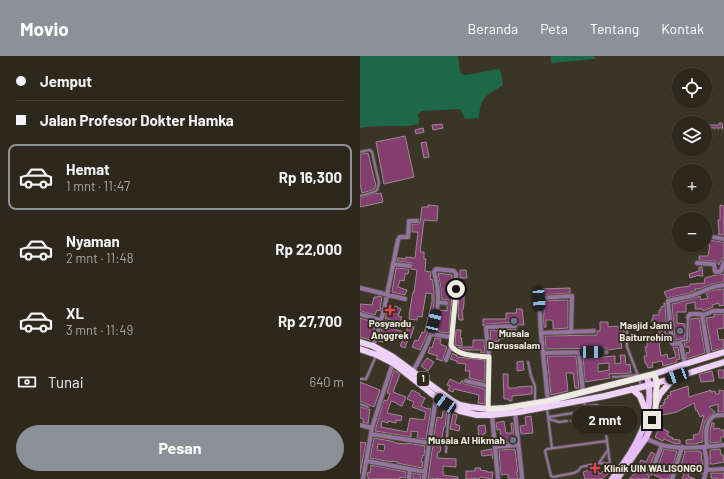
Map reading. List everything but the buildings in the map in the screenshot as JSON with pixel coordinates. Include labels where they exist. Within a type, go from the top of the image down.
[{"type":"highway","name":"1","points":[[360,342],[373,346],[393,357],[442,394],[460,405],[490,412]]},
{"type":"highway","name":"1","points":[[360,349],[393,363],[436,397],[450,406],[460,411],[477,415],[490,412],[513,411],[548,404],[605,396],[650,385],[724,362]]},
{"type":"highway","name":"1","points":[[513,411],[536,403],[548,404],[583,392],[638,377],[647,376],[724,352]]},
{"type":"highway","points":[[656,404],[660,394],[677,376]]},
{"type":"highway","points":[[632,389],[640,396],[647,414]]},
{"type":"main road","points":[[617,479],[643,437],[655,413],[657,382],[654,374]]},
{"type":"main road","points":[[643,437],[649,404],[650,385],[647,376]]},
{"type":"main road","points":[[612,479],[621,471]]},
{"type":"street","points":[[373,346],[381,321],[399,237],[408,237],[409,221],[417,221]]},
{"type":"street","points":[[712,237],[724,239]]},
{"type":"street","points":[[697,263],[714,264],[714,271],[716,272],[721,271],[724,262]]},
{"type":"street","points":[[393,264],[410,266]]},
{"type":"street","points":[[413,372],[431,334],[438,302],[438,288],[434,271],[436,269],[454,271],[456,274],[451,347],[446,360]]},
{"type":"street","points":[[685,364],[682,346],[679,343],[672,343],[671,323],[667,302],[669,300],[691,296],[712,287],[724,285]]},
{"type":"street","points":[[360,288],[406,299]]},
{"type":"street","points":[[548,404],[539,298],[572,296],[571,332]]},
{"type":"street","points":[[438,302],[446,303]]},
{"type":"street","points":[[688,316],[690,314],[702,315],[713,311],[724,311]]},
{"type":"street","points":[[360,314],[392,324]]},
{"type":"street","points":[[702,315],[709,357]]},
{"type":"street","points":[[498,479],[490,412],[488,386],[489,357],[486,329],[487,327],[515,326]]},
{"type":"street","points":[[541,333],[594,331]]},
{"type":"street","points":[[431,334],[451,337]]},
{"type":"street","points":[[451,347],[464,354],[489,357]]},
{"type":"street","points":[[579,352],[583,392]]},
{"type":"street","points":[[543,353],[606,352]]},
{"type":"street","points":[[363,479],[372,428],[393,363]]},
{"type":"street","points":[[466,381],[488,386]]},
{"type":"street","points":[[424,479],[436,397]]},
{"type":"street","points":[[513,411],[521,479]]},
{"type":"street","points":[[704,479],[707,470],[705,447],[708,424],[714,416],[724,415]]},
{"type":"street","points":[[360,425],[372,428]]},
{"type":"street","points":[[371,434],[429,443]]},
{"type":"street","points":[[643,437],[662,445],[682,447],[724,445]]},
{"type":"street","points":[[495,448],[518,445]]},
{"type":"street","points":[[651,473],[662,445]]},
{"type":"street","points":[[672,479],[682,447]]},
{"type":"street","points":[[360,463],[366,462],[425,472]]},
{"type":"street","points":[[409,479],[410,469]]},
{"type":"street","points":[[707,470],[724,469]]},
{"type":"lane","points":[[360,152],[370,150],[372,152],[379,183],[377,190],[360,196]]},
{"type":"lane","points":[[679,343],[681,341],[688,340],[688,316]]},
{"type":"lane","points":[[627,324],[627,347],[641,387]]},
{"type":"lane","points":[[360,379],[366,379],[377,355]]},
{"type":"lane","points":[[528,362],[535,386],[536,403]]},
{"type":"lane","points":[[613,378],[638,377]]},
{"type":"lane","points":[[582,400],[586,406],[599,406],[604,419],[610,464]]},
{"type":"lane","points":[[360,404],[368,407]]},
{"type":"lane","points":[[548,404],[552,448]]},
{"type":"lane","points":[[446,452],[450,406]]},
{"type":"lane","points":[[549,418],[580,412],[592,414],[623,408]]},
{"type":"lane","points":[[572,421],[589,418],[592,414]]},
{"type":"lane","points":[[549,418],[559,422],[567,421]]},
{"type":"lane","points":[[607,441],[547,449],[545,451],[552,477],[574,473],[581,467],[599,463],[610,464],[621,471]]},
{"type":"lane","points":[[599,463],[609,449]]},
{"type":"path","points":[[712,129],[724,130]]},
{"type":"green space","points":[[360,56],[458,56],[460,72],[462,74],[465,75],[499,69],[501,72],[503,85],[484,98],[479,118],[465,119],[460,109],[422,111],[418,114],[418,124],[415,125],[374,126],[360,128]]},
{"type":"green space","points":[[551,56],[594,56],[595,59],[551,63]]},
{"type":"place","name":"Posyandu Anggrek","points":[[390,310]]},
{"type":"place","name":"Musala Darussalam","points":[[514,321]]},
{"type":"place","name":"Masjid Jami Baiturrohim","points":[[680,331]]},
{"type":"place","name":"Musala Al Hikmah","points":[[513,440]]},
{"type":"place","name":"Klinik UIN WALISONGO","points":[[595,468]]},
{"type":"route","points":[[456,289],[451,347],[464,354],[489,357],[488,409],[505,408],[548,401],[654,374],[657,382],[655,413],[652,420]]}]
